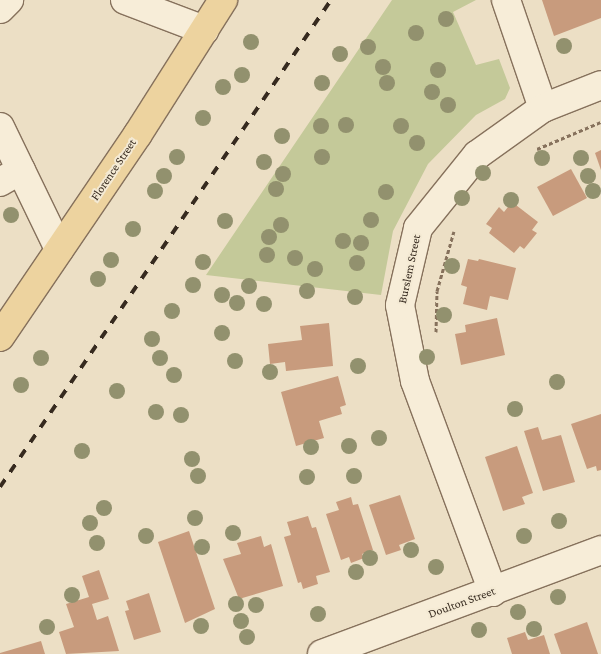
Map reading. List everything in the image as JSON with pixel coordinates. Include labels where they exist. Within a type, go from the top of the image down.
[{"type":"main road","name":"Florence Street","points":[[0,337],[223,0]]},
{"type":"street","points":[[0,9],[9,0]]},
{"type":"street","points":[[125,0],[204,30]]},
{"type":"street","points":[[506,0],[543,108]]},
{"type":"street","name":"Burslem Street","points":[[493,592],[415,381],[400,305],[418,228],[477,155],[543,108],[601,85]]},
{"type":"street","points":[[0,127],[10,176],[60,249]]},
{"type":"street","name":"Doulton Street","points":[[322,654],[493,592],[601,550]]},
{"type":"path","points":[[531,152],[601,122]]},
{"type":"path","points":[[436,338],[437,291],[453,233],[458,225]]},
{"type":"green space","points":[[392,0],[476,0],[453,12],[476,65],[499,59],[510,88],[505,99],[476,115],[428,164],[393,231],[381,295],[206,275]]},
{"type":"building","points":[[542,0],[601,0],[601,18],[554,36]]},
{"type":"building","points":[[601,150],[601,170],[595,153]]},
{"type":"building","points":[[571,169],[587,198],[553,216],[537,187]]},
{"type":"building","points":[[512,202],[538,222],[532,230],[537,233],[524,249],[520,246],[514,253],[489,233],[492,228],[486,224],[499,207],[504,212]]},
{"type":"building","points":[[468,259],[478,261],[479,259],[516,268],[508,300],[490,296],[487,310],[463,304],[467,287],[461,285]]},
{"type":"building","points":[[497,318],[505,355],[461,365],[455,334],[466,332],[465,325]]},
{"type":"building","points":[[329,323],[333,366],[286,371],[285,362],[270,364],[268,344],[302,340],[300,326]]},
{"type":"building","points":[[338,376],[346,405],[340,407],[342,414],[319,421],[324,438],[296,446],[281,392]]},
{"type":"building","points":[[601,414],[601,470],[597,471],[596,466],[587,469],[571,424]]},
{"type":"building","points":[[538,427],[542,440],[561,435],[575,482],[543,491],[524,431]]},
{"type":"building","points":[[517,446],[533,493],[522,497],[525,504],[503,511],[485,457]]},
{"type":"building","points":[[400,495],[415,539],[399,545],[401,550],[386,555],[369,505]]},
{"type":"building","points":[[351,497],[353,505],[358,504],[373,550],[362,554],[364,558],[351,563],[349,557],[341,560],[326,514],[339,510],[336,502]]},
{"type":"building","points":[[308,516],[312,528],[316,527],[330,572],[316,576],[318,584],[303,589],[301,582],[298,583],[284,537],[291,535],[287,522]]},
{"type":"building","points":[[189,531],[215,609],[185,623],[158,542]]},
{"type":"building","points":[[261,536],[264,547],[271,544],[283,586],[239,599],[223,559],[241,554],[237,543]]},
{"type":"building","points":[[99,570],[109,599],[92,604],[97,620],[108,616],[119,651],[66,654],[59,632],[74,627],[66,604],[89,597],[82,576]]},
{"type":"building","points":[[149,593],[161,632],[134,640],[125,611],[129,610],[126,601]]},
{"type":"building","points":[[587,622],[598,654],[561,654],[554,634]]},
{"type":"building","points":[[525,632],[528,640],[544,635],[550,654],[512,654],[507,638]]},
{"type":"building","points":[[41,641],[45,654],[0,654],[0,653]]},
{"type":"railway","points":[[0,487],[331,0]]}]
